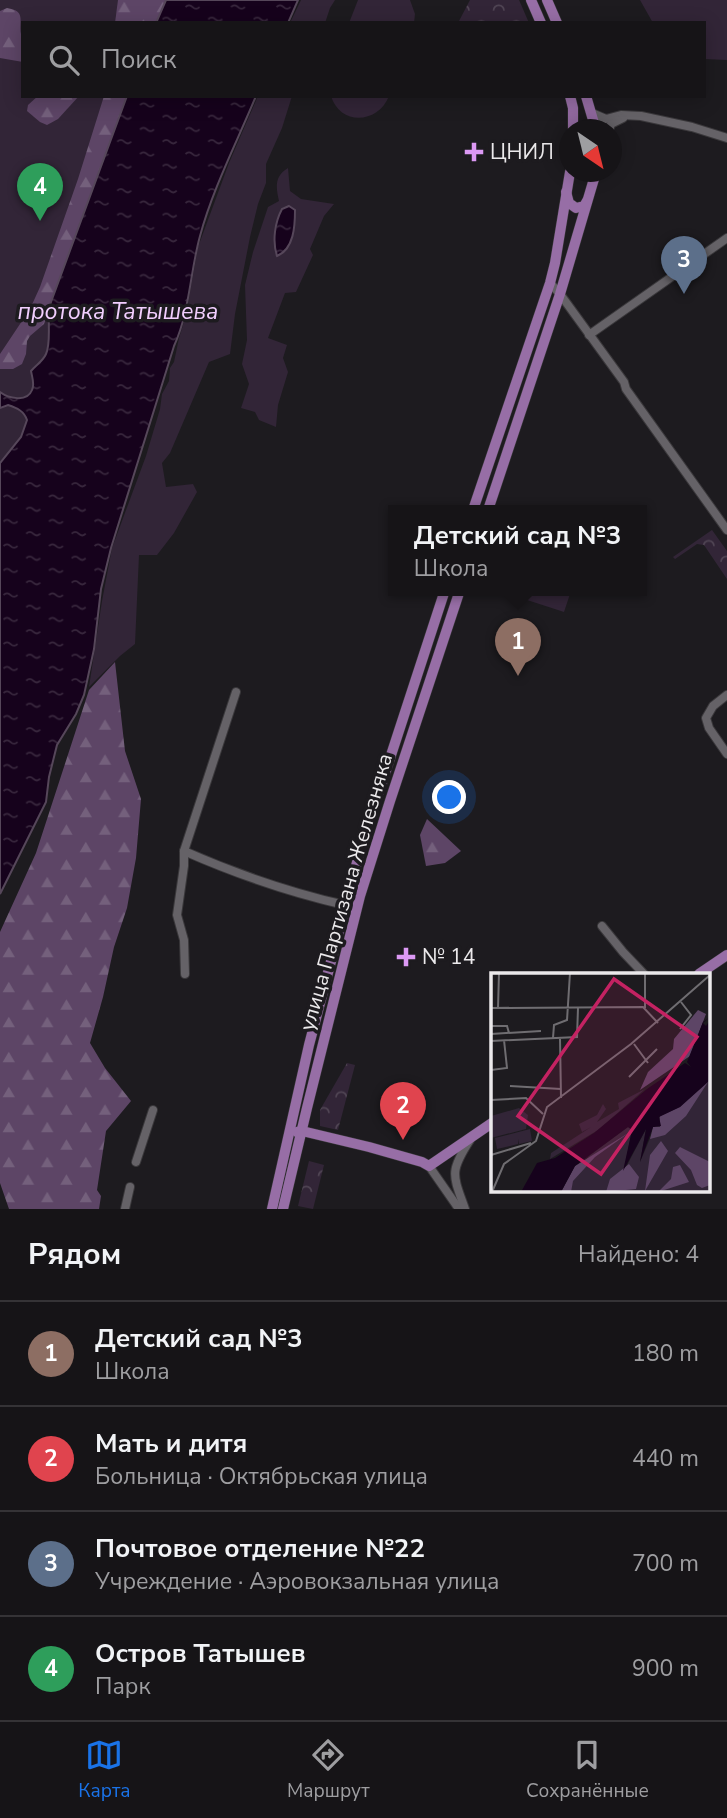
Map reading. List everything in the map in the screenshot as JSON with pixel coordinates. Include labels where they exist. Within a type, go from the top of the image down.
[{"type":"main road","points":[[531,0],[540,21]]},
{"type":"main road","points":[[547,0],[556,21]]},
{"type":"main road","points":[[570,98],[573,119]]},
{"type":"main road","points":[[587,98],[593,119]]},
{"type":"main road","points":[[475,505],[550,283],[568,182]]},
{"type":"main road","points":[[490,505],[560,294],[593,182]]},
{"type":"main road","points":[[566,192],[569,204],[576,208],[584,206],[588,199]]},
{"type":"main road","points":[[484,478],[498,482]]},
{"type":"main road","name":"улица Партизана Железняка","points":[[272,1209],[309,1045],[345,905],[376,799],[443,596]]},
{"type":"main road","name":"улица Партизана Железняка","points":[[283,1209],[345,956],[379,836],[458,596]]},
{"type":"main road","points":[[376,799],[383,805],[390,802]]},
{"type":"main road","points":[[365,834],[369,831],[379,836]]},
{"type":"main road","points":[[702,973],[727,955]]},
{"type":"main road","points":[[290,1132],[302,1131],[369,1147],[429,1166],[491,1124]]},
{"type":"street","points":[[592,113],[606,119],[629,117]]},
{"type":"street","points":[[621,119],[641,116],[727,138]]},
{"type":"street","points":[[589,334],[727,238]]},
{"type":"street","points":[[550,283],[624,382],[626,389],[727,530]]},
{"type":"street","points":[[185,974],[184,940],[177,915],[184,851],[236,692]]},
{"type":"street","points":[[727,695],[713,706],[706,718],[709,728],[727,754]]},
{"type":"street","points":[[184,851],[211,863],[345,905]]},
{"type":"street","points":[[602,926],[642,973]]},
{"type":"street","points":[[136,1162],[153,1110]]},
{"type":"street","points":[[465,1209],[454,1177],[454,1169],[470,1140]]},
{"type":"street","points":[[429,1166],[459,1209]]},
{"type":"street","points":[[125,1209],[130,1187]]},
{"type":"green space","points":[[0,0],[166,0],[157,21],[21,21],[21,98],[126,98],[51,302],[47,351],[33,370],[33,387],[30,393],[22,398],[0,392]]},
{"type":"green space","points":[[118,0],[166,0],[157,21],[115,21]]},
{"type":"green space","points":[[301,0],[335,0],[326,21],[291,21]]},
{"type":"green space","points":[[358,0],[410,0],[415,14],[414,21],[350,21]]},
{"type":"green space","points":[[470,0],[519,0],[528,21],[459,21]]},
{"type":"green space","points":[[640,0],[727,0],[727,60],[706,59],[706,21],[652,21]]},
{"type":"green space","points":[[7,8],[19,14],[21,62],[0,58],[0,11]]},
{"type":"green space","points":[[36,98],[77,98],[58,119],[47,125],[27,111],[28,105]]},
{"type":"green space","points":[[103,98],[126,98],[44,324],[27,341],[22,364],[13,369],[0,369],[0,354],[30,309],[40,287]]},
{"type":"green space","points":[[257,98],[291,98],[266,164],[266,183],[250,237],[230,354],[209,362],[170,453],[162,463],[166,487],[193,484],[197,492],[174,533],[157,555],[139,555],[135,644],[89,687],[112,548],[146,456],[162,394],[169,381],[170,368],[186,315],[198,247],[229,163]]},
{"type":"green space","points":[[332,98],[388,98],[377,112],[359,118],[342,113]]},
{"type":"green space","points":[[288,168],[290,191],[301,199],[334,204],[324,216],[310,249],[313,255],[296,292],[285,293],[268,338],[287,345],[283,358],[288,372],[278,405],[276,427],[259,420],[255,412],[241,408],[249,384],[242,364],[247,340],[245,285],[268,207],[279,201],[278,179]]},
{"type":"green space","points":[[5,405],[19,409],[27,420],[21,437],[0,463],[0,408]]},
{"type":"green space","points":[[712,530],[727,551],[727,579],[704,545],[697,544],[675,559],[673,557]]},
{"type":"green space","points":[[525,596],[569,596],[564,612],[524,599]]},
{"type":"green space","points":[[115,662],[125,751],[141,799],[136,858],[127,908],[114,947],[90,1043],[105,1068],[131,1101],[106,1131],[97,1190],[101,1196],[99,1209],[9,1209],[0,1183],[0,932],[36,853],[89,690]]},
{"type":"green space","points":[[427,819],[461,851],[445,863],[426,866],[420,835]]},
{"type":"green space","points":[[347,1063],[355,1065],[338,1130],[320,1126],[320,1110]]},
{"type":"green space","points":[[309,1161],[324,1165],[313,1209],[298,1206]]},
{"type":"water","points":[[166,0],[298,0],[289,21],[157,21]]},
{"type":"water","name":"протока Татышева","points":[[126,98],[255,98],[205,218],[187,305],[111,548],[101,589],[94,649],[84,695],[57,745],[46,802],[0,894],[0,463],[21,437],[27,420],[22,412],[14,407],[8,405],[0,408],[0,392],[22,398],[30,394],[33,383],[31,371],[43,359],[48,349],[51,302]]},
{"type":"water","points":[[289,206],[295,210],[292,236],[287,248],[277,256],[276,226],[282,209]]},
{"type":"place","name":"ЦНИЛ","points":[[474,152]]},
{"type":"place","name":"Остров Татышев","points":[[40,221]]},
{"type":"place","name":"Почтовое отделение №22","points":[[684,294]]},
{"type":"place","name":"Детский сад №3","points":[[518,676]]},
{"type":"place","name":"№ 14","points":[[406,957]]},
{"type":"place","name":"Мать и дитя","points":[[403,1140]]}]
